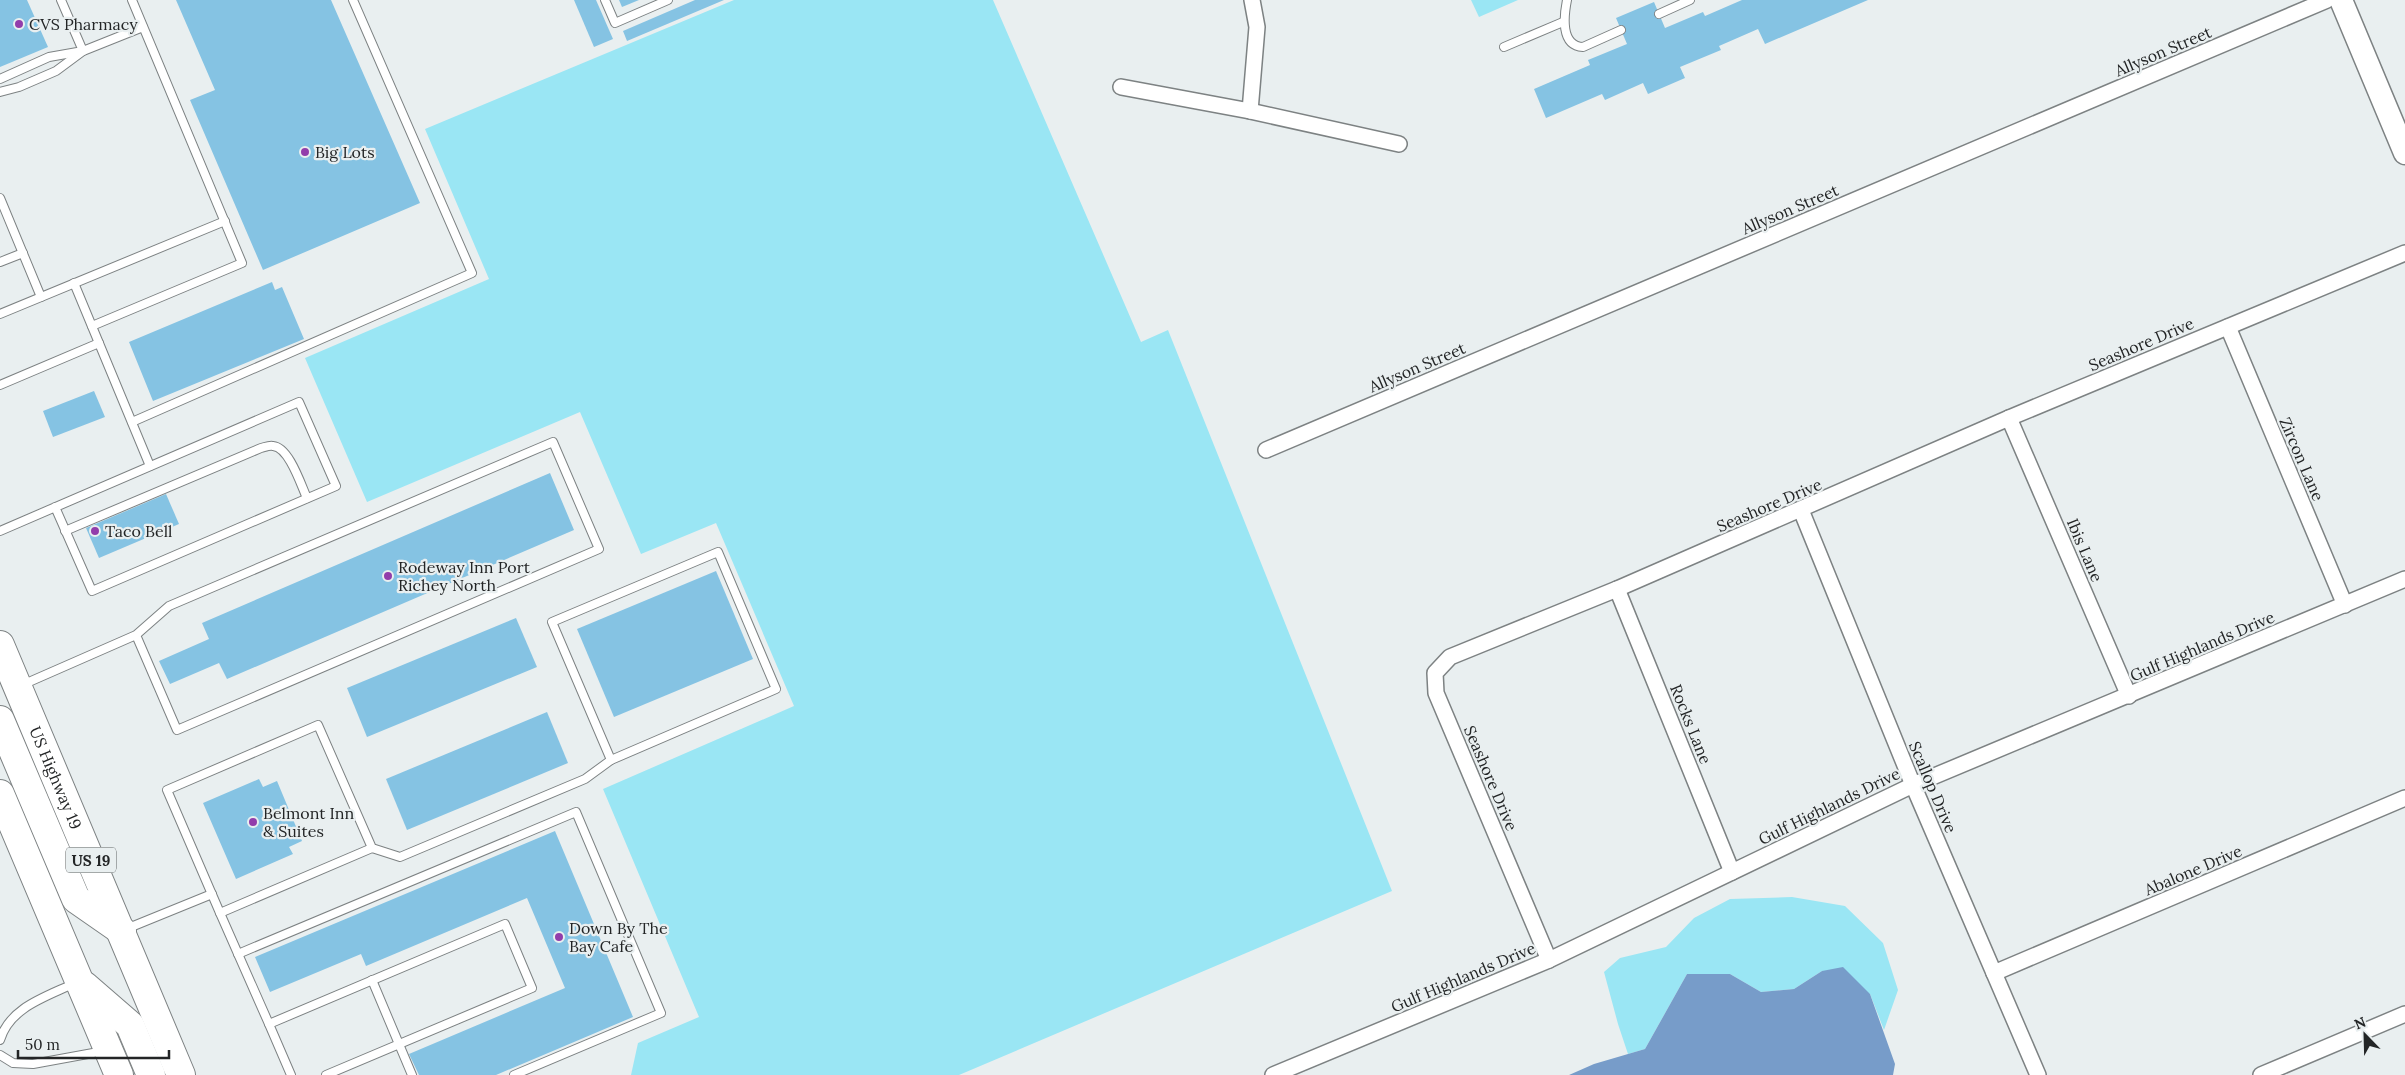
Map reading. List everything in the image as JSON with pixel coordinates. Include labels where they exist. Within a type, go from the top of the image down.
[{"type":"highway","name":"US Highway 19","points":[[0,645],[181,1075]]},
{"type":"highway","points":[[0,720],[76,899],[122,931]]},
{"type":"highway","points":[[0,794],[119,1075]]},
{"type":"highway","points":[[79,981],[130,1025],[151,1075]]},
{"type":"street","points":[[1250,111],[1258,27],[1252,0]]},
{"type":"street","name":"Allyson Street","points":[[1266,450],[2328,0]]},
{"type":"street","points":[[2341,0],[2405,153]]},
{"type":"street","points":[[1121,86],[1250,111],[1399,144]]},
{"type":"street","name":"Seashore Drive","points":[[1549,960],[1436,693],[1435,673],[1450,657],[1801,510],[2010,418],[2405,253]]},
{"type":"street","name":"Zircon Lane","points":[[2228,327],[2344,605]]},
{"type":"street","name":"Ibis Lane","points":[[2010,418],[2129,696]]},
{"type":"street","name":"Scallop Drive","points":[[1801,510],[1913,785],[2038,1075]]},
{"type":"street","name":"Gulf Highlands Drive","points":[[1273,1075],[1549,960],[1913,785],[2405,579]]},
{"type":"street","name":"Rocks Lane","points":[[1617,588],[1732,872]]},
{"type":"street","name":"Abalone Drive","points":[[1994,973],[2405,798]]},
{"type":"street","points":[[2262,1075],[2405,1014]]},
{"type":"lane","points":[[61,0],[83,51]]},
{"type":"lane","points":[[92,326],[242,263],[132,0]]},
{"type":"lane","points":[[132,422],[472,273],[353,0]]},
{"type":"lane","points":[[605,0],[615,23],[652,3],[668,0]]},
{"type":"lane","points":[[1567,0],[1563,22],[1572,43],[1576,47],[1583,47],[1621,30]]},
{"type":"lane","points":[[1659,14],[1690,0]]},
{"type":"lane","points":[[1504,47],[1563,22]]},
{"type":"lane","points":[[0,78],[50,57],[83,51],[144,27]]},
{"type":"lane","points":[[0,92],[18,87],[56,71],[83,51]]},
{"type":"lane","points":[[0,198],[41,297]]},
{"type":"lane","points":[[0,314],[225,221]]},
{"type":"lane","points":[[0,262],[23,253]]},
{"type":"lane","points":[[74,283],[150,466]]},
{"type":"lane","points":[[0,384],[99,343]]},
{"type":"lane","points":[[0,531],[55,507],[150,466],[299,402],[336,486],[92,592],[55,507]]},
{"type":"lane","points":[[18,687],[136,635],[169,606],[553,442],[599,549],[177,730],[136,635]]},
{"type":"lane","points":[[65,531],[261,448],[273,446],[282,449],[287,456],[307,498]]},
{"type":"lane","points":[[220,913],[372,848],[400,857],[585,779],[611,760],[776,689],[718,552],[552,622],[611,760]]},
{"type":"lane","points":[[288,1074],[269,1024],[167,790],[318,725],[372,848]]},
{"type":"lane","points":[[238,954],[576,812],[661,1013],[514,1075]]},
{"type":"lane","points":[[122,931],[212,894]]},
{"type":"lane","points":[[269,1024],[505,924],[532,988],[326,1075]]},
{"type":"lane","points":[[372,980],[412,1075]]},
{"type":"lane","points":[[0,1040],[4,1027],[20,1009],[79,981]]},
{"type":"lane","points":[[0,1055],[13,1064],[33,1064],[109,1050]]},
{"type":"shaded area","points":[[734,0],[993,0],[1141,342],[1168,330],[1392,891],[959,1075],[631,1075],[638,1043],[699,1017],[603,789],[794,706],[716,523],[641,554],[580,412],[367,502],[305,358],[489,279],[425,129]]},
{"type":"shaded area","points":[[1471,0],[1518,0],[1479,17]]},
{"type":"shaded area","points":[[1792,897],[1845,906],[1883,943],[1898,990],[1884,1030],[1870,994],[1822,971],[1794,989],[1761,992],[1730,974],[1687,974],[1645,1049],[1628,1054],[1604,972],[1620,958],[1666,947],[1694,918],[1730,899]]},
{"type":"shaded area","points":[[1843,967],[1870,994],[1895,1064],[1893,1075],[1569,1075],[1594,1064],[1645,1049],[1687,974],[1730,974],[1761,992],[1794,989],[1822,971]]},
{"type":"building","name":"CVS Pharmacy","points":[[0,0],[27,0],[48,47],[0,67]]},
{"type":"building","name":"Big Lots","points":[[176,0],[331,0],[420,203],[263,270],[190,100],[215,90]]},
{"type":"building","points":[[574,0],[596,0],[613,39],[594,47]]},
{"type":"building","points":[[619,0],[639,0],[622,7]]},
{"type":"building","points":[[695,0],[724,0],[627,41],[623,31]]},
{"type":"building","points":[[1742,0],[1868,0],[1765,44],[1758,29],[1719,46],[1721,50],[1680,67],[1685,78],[1648,94],[1643,83],[1605,100],[1602,94],[1546,118],[1534,89],[1590,65],[1588,60],[1627,44],[1616,18],[1654,2],[1665,28],[1703,12],[1705,16]]},
{"type":"building","points":[[272,282],[275,290],[282,287],[304,339],[153,401],[129,342]]},
{"type":"building","points":[[94,391],[105,417],[53,437],[43,411]]},
{"type":"building","name":"Rodeway Inn Port Richey North","points":[[550,473],[574,530],[227,679],[219,663],[170,684],[159,661],[209,639],[202,623]]},
{"type":"building","points":[[166,494],[179,524],[99,558],[86,528]]},
{"type":"building","points":[[716,571],[753,659],[614,717],[577,629]]},
{"type":"building","points":[[516,618],[537,667],[367,737],[347,688]]},
{"type":"building","points":[[547,712],[568,763],[407,830],[386,779]]},
{"type":"building","name":"Belmont Inn & Suites","points":[[259,779],[263,787],[277,781],[302,841],[289,847],[293,854],[236,879],[203,803]]},
{"type":"building","points":[[555,831],[633,1017],[496,1075],[419,1075],[409,1054],[565,988],[527,898],[366,966],[361,954],[270,992],[255,957]]},
{"type":"place","name":"CVS Pharmacy","points":[[19,24]]},
{"type":"place","name":"Big Lots","points":[[305,152]]},
{"type":"place","name":"Taco Bell","points":[[95,531]]},
{"type":"place","name":"Rodeway Inn Port Richey North","points":[[388,576]]},
{"type":"place","name":"Belmont Inn & Suites","points":[[253,822]]},
{"type":"place","name":"Down By The Bay Cafe","points":[[559,937]]}]
